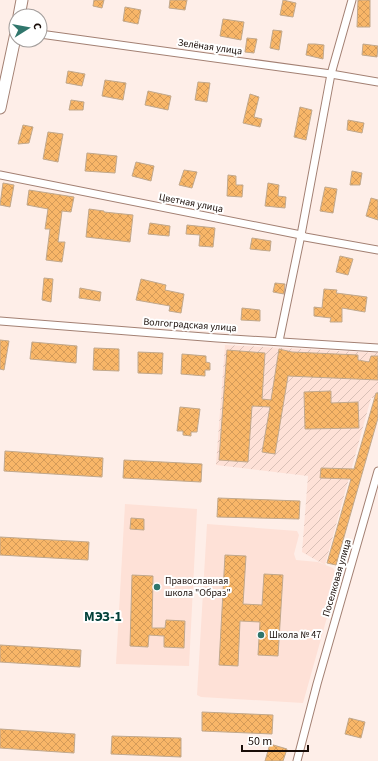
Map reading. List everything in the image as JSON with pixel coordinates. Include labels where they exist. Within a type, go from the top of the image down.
[{"type":"main road","points":[[0,108],[13,48]]},
{"type":"street","points":[[279,341],[301,235],[331,74],[352,0]]},
{"type":"street","name":"Зелёная улица","points":[[48,35],[331,74],[378,82]]},
{"type":"street","name":"Цветная улица","points":[[0,175],[305,237],[378,250]]},
{"type":"street","name":"Волгоградская улица","points":[[0,321],[217,338],[378,348]]},
{"type":"street","name":"Поселковая улица","points":[[298,761],[320,676],[378,471]]},
{"type":"shaded area","points":[[225,345],[378,353],[378,398],[371,398],[325,565],[302,552],[308,476],[216,465]]},
{"type":"shaded area","name":"Православная школа \"Образ\"","points":[[125,504],[197,509],[189,666],[116,664]]},
{"type":"shaded area","name":"Школа № 47","points":[[207,524],[297,531],[299,535],[294,554],[296,560],[318,562],[333,568],[338,578],[303,703],[201,697],[197,695]]},
{"type":"building","points":[[94,0],[104,0],[102,8],[93,6]]},
{"type":"building","points":[[170,0],[187,0],[185,10],[169,8]]},
{"type":"building","points":[[283,0],[296,3],[293,17],[280,15]]},
{"type":"building","points":[[358,0],[370,0],[370,27],[357,27]]},
{"type":"building","points":[[125,7],[141,10],[138,24],[123,21]]},
{"type":"building","points":[[223,19],[244,22],[241,40],[220,36]]},
{"type":"building","points":[[273,30],[282,31],[279,50],[270,48]]},
{"type":"building","points":[[247,38],[257,39],[254,53],[245,52]]},
{"type":"building","points":[[308,44],[324,45],[323,59],[306,55]]},
{"type":"building","points":[[363,44],[378,46],[377,57],[362,55]]},
{"type":"building","points":[[68,71],[85,74],[82,86],[66,83]]},
{"type":"building","points":[[105,80],[126,83],[123,100],[102,96]]},
{"type":"building","points":[[198,82],[210,83],[207,102],[195,100]]},
{"type":"building","points":[[148,91],[171,96],[168,110],[145,105]]},
{"type":"building","points":[[250,94],[259,97],[254,117],[262,119],[260,127],[243,123]]},
{"type":"building","points":[[71,100],[84,102],[83,110],[69,110]]},
{"type":"building","points":[[300,107],[312,110],[306,140],[294,137]]},
{"type":"building","points":[[348,120],[364,123],[362,133],[347,130]]},
{"type":"building","points":[[23,125],[33,127],[29,143],[18,144]]},
{"type":"building","points":[[48,132],[63,134],[58,162],[43,159]]},
{"type":"building","points":[[87,153],[117,156],[115,173],[85,171]]},
{"type":"building","points":[[136,162],[154,166],[151,181],[132,176]]},
{"type":"building","points":[[184,170],[197,172],[192,188],[179,185]]},
{"type":"building","points":[[352,171],[362,173],[360,185],[350,185]]},
{"type":"building","points":[[228,175],[236,176],[236,185],[243,185],[242,197],[227,196]]},
{"type":"building","points":[[3,183],[14,185],[10,207],[0,205]]},
{"type":"building","points":[[268,183],[279,185],[278,196],[286,197],[285,208],[265,206]]},
{"type":"building","points":[[325,187],[337,189],[333,213],[320,211]]},
{"type":"building","points":[[29,190],[74,197],[71,212],[62,211],[58,242],[65,242],[62,262],[46,260],[50,229],[45,229],[48,209],[27,205]]},
{"type":"building","points":[[371,198],[378,200],[378,220],[366,216]]},
{"type":"building","points":[[89,209],[133,215],[130,242],[86,237]]},
{"type":"building","points":[[150,223],[170,226],[169,236],[148,234]]},
{"type":"building","points":[[187,225],[215,228],[213,247],[199,246],[200,235],[186,234]]},
{"type":"building","points":[[252,238],[271,241],[270,251],[250,249]]},
{"type":"building","points":[[340,256],[353,259],[348,275],[336,272]]},
{"type":"building","points":[[44,278],[53,279],[51,302],[42,300]]},
{"type":"building","points":[[141,279],[166,285],[165,290],[184,294],[181,313],[169,311],[170,306],[136,300]]},
{"type":"building","points":[[275,283],[285,284],[284,294],[273,292]]},
{"type":"building","points":[[80,288],[101,292],[100,301],[79,298]]},
{"type":"building","points":[[324,289],[337,290],[336,293],[367,297],[365,312],[342,308],[342,322],[330,322],[331,318],[314,316],[314,307],[322,308]]},
{"type":"building","points":[[242,308],[260,310],[260,321],[241,320]]},
{"type":"building","points":[[0,340],[9,341],[4,370],[0,369]]},
{"type":"building","points":[[32,342],[77,346],[76,363],[30,359]]},
{"type":"building","points":[[94,348],[119,349],[119,371],[93,370]]},
{"type":"building","points":[[279,349],[292,352],[358,355],[358,360],[369,362],[371,356],[378,356],[378,380],[288,376],[275,454],[262,452],[270,407],[252,406],[248,462],[219,460],[227,350],[265,353],[262,399],[271,400]]},
{"type":"building","points":[[138,352],[163,353],[162,374],[138,373]]},
{"type":"building","points":[[182,354],[206,356],[206,362],[210,363],[210,370],[205,370],[205,376],[181,374]]},
{"type":"building","points":[[331,391],[331,403],[358,402],[359,428],[305,429],[304,392]]},
{"type":"building","points":[[376,393],[378,393],[378,418],[336,565],[327,563],[351,479],[320,478],[321,468],[354,469]]},
{"type":"building","points":[[180,407],[200,409],[197,432],[191,432],[191,436],[183,435],[183,431],[177,431]]},
{"type":"building","points":[[5,451],[103,458],[102,477],[4,471]]},
{"type":"building","points":[[124,460],[202,464],[201,482],[123,478]]},
{"type":"building","points":[[218,498],[300,501],[299,519],[217,517]]},
{"type":"building","points":[[131,518],[144,519],[144,530],[130,529]]},
{"type":"building","points":[[0,537],[89,542],[88,560],[0,555]]},
{"type":"building","points":[[225,555],[246,556],[243,604],[262,605],[264,574],[283,575],[278,656],[258,655],[260,622],[240,621],[238,666],[219,665]]},
{"type":"building","points":[[132,575],[153,576],[152,628],[165,628],[166,620],[185,621],[184,648],[164,647],[164,636],[149,635],[148,647],[130,646]]},
{"type":"building","points":[[0,645],[81,650],[80,667],[0,662]]},
{"type":"building","points":[[202,712],[273,715],[272,734],[202,731]]},
{"type":"building","points":[[349,718],[365,722],[361,738],[345,734]]},
{"type":"building","points":[[0,729],[75,734],[74,753],[0,748]]},
{"type":"building","points":[[112,736],[181,738],[181,757],[111,754]]},
{"type":"building","points":[[270,744],[287,749],[283,761],[265,761]]},
{"type":"place","name":"Православная школа \"Образ\"","points":[[157,587]]},
{"type":"place","name":"Школа № 47","points":[[261,635]]},
{"type":"district","name":"МЭЗ-1","points":[[103,617]]}]
